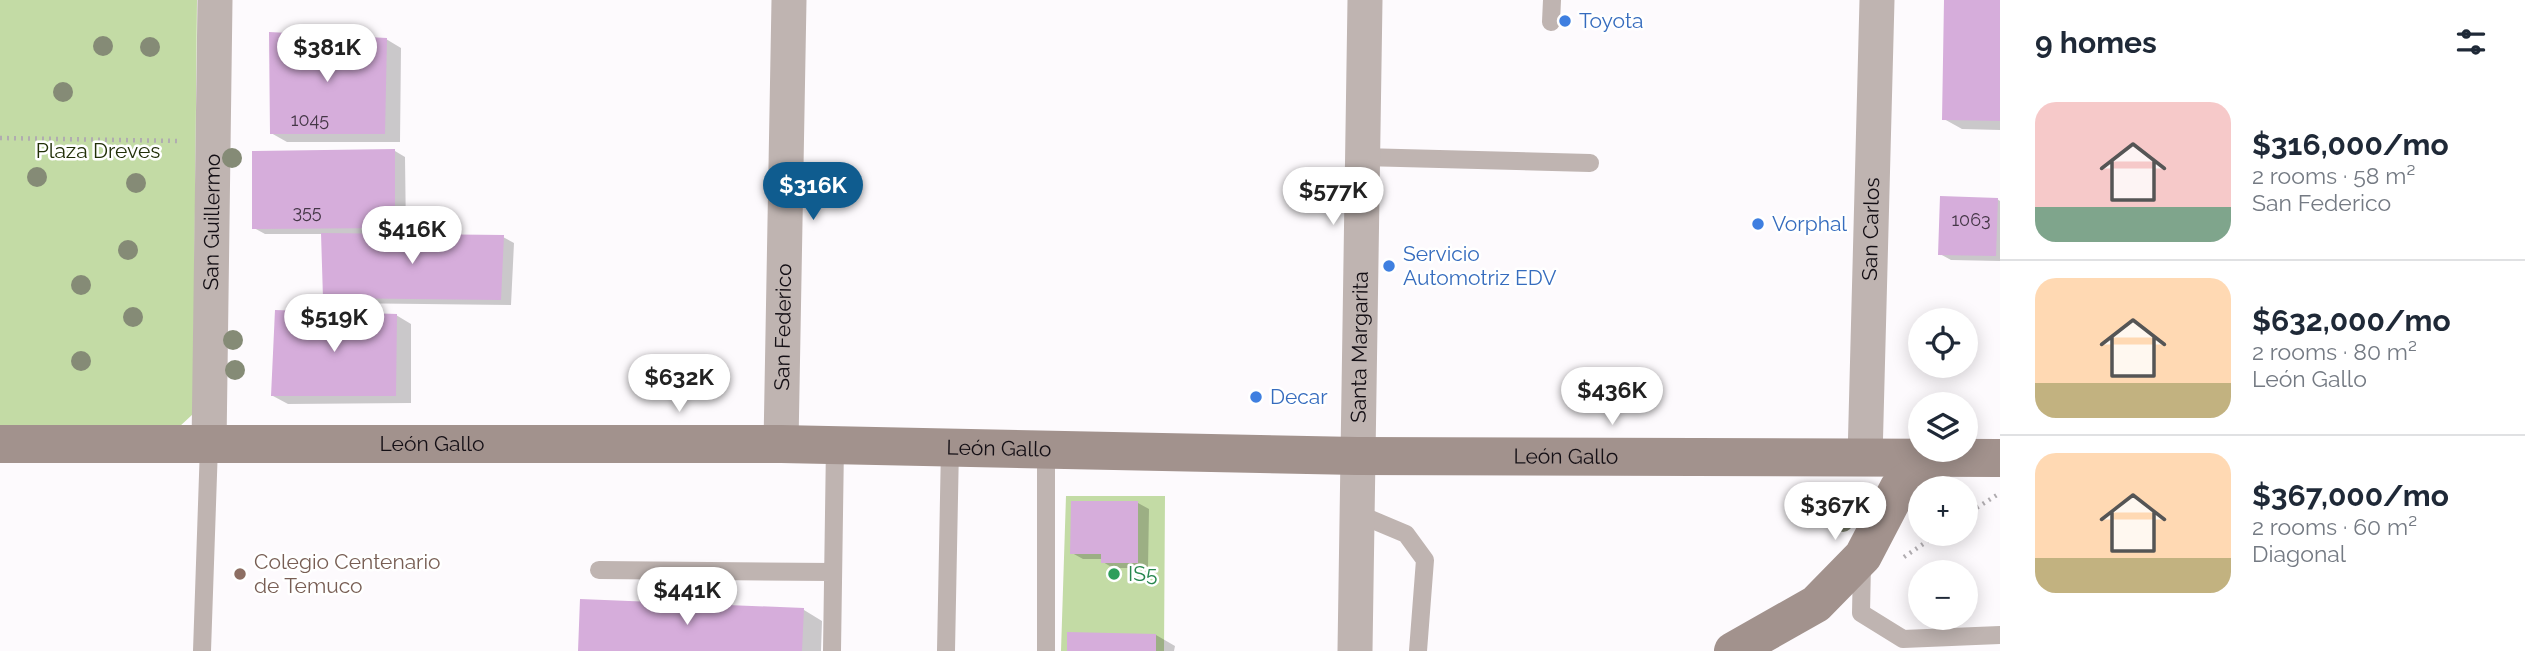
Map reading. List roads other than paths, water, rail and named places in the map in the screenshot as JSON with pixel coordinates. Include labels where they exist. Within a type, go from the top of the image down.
[{"type":"street","name":"San Guillermo","points":[[209,446],[215,0]]},
{"type":"street","name":"San Federico","points":[[781,444],[789,0]]},
{"type":"street","name":"Santa Margarita","points":[[1355,651],[1365,0]]},
{"type":"street","name":"San Carlos","points":[[1865,458],[1877,0]]},
{"type":"street","name":"León Gallo","points":[[0,444],[781,444],[1357,456],[1908,458]]},
{"type":"street","name":"León Gallo","points":[[1978,458],[2000,458]]},
{"type":"street","points":[[1733,651],[1816,604],[1863,556],[1899,487],[1935,462]]},
{"type":"lane","points":[[1551,22],[1552,0]]},
{"type":"lane","points":[[1362,157],[1590,163]]},
{"type":"lane","points":[[832,651],[835,445]]},
{"type":"lane","points":[[202,651],[209,446]]},
{"type":"lane","points":[[946,651],[950,447]]},
{"type":"lane","points":[[1046,449],[1046,651]]},
{"type":"lane","points":[[1356,513],[1406,534],[1425,560],[1418,651]]},
{"type":"lane","points":[[1863,556],[1861,613],[1903,639],[2000,635]]},
{"type":"lane","points":[[599,570],[833,572]]},
{"type":"place","name":"Toyota","points":[[1565,21]]},
{"type":"place","name":"Vorphal","points":[[1758,224]]},
{"type":"place","name":"Servicio Automotriz EDV","points":[[1389,266]]},
{"type":"place","name":"Decar","points":[[1256,397]]},
{"type":"place","name":"Colegio Centenario de Temuco","points":[[240,574]]},
{"type":"place","name":"IS5","points":[[1114,574]]},
{"type":"park label","name":"Plaza Dreves","points":[[98,151]]}]
